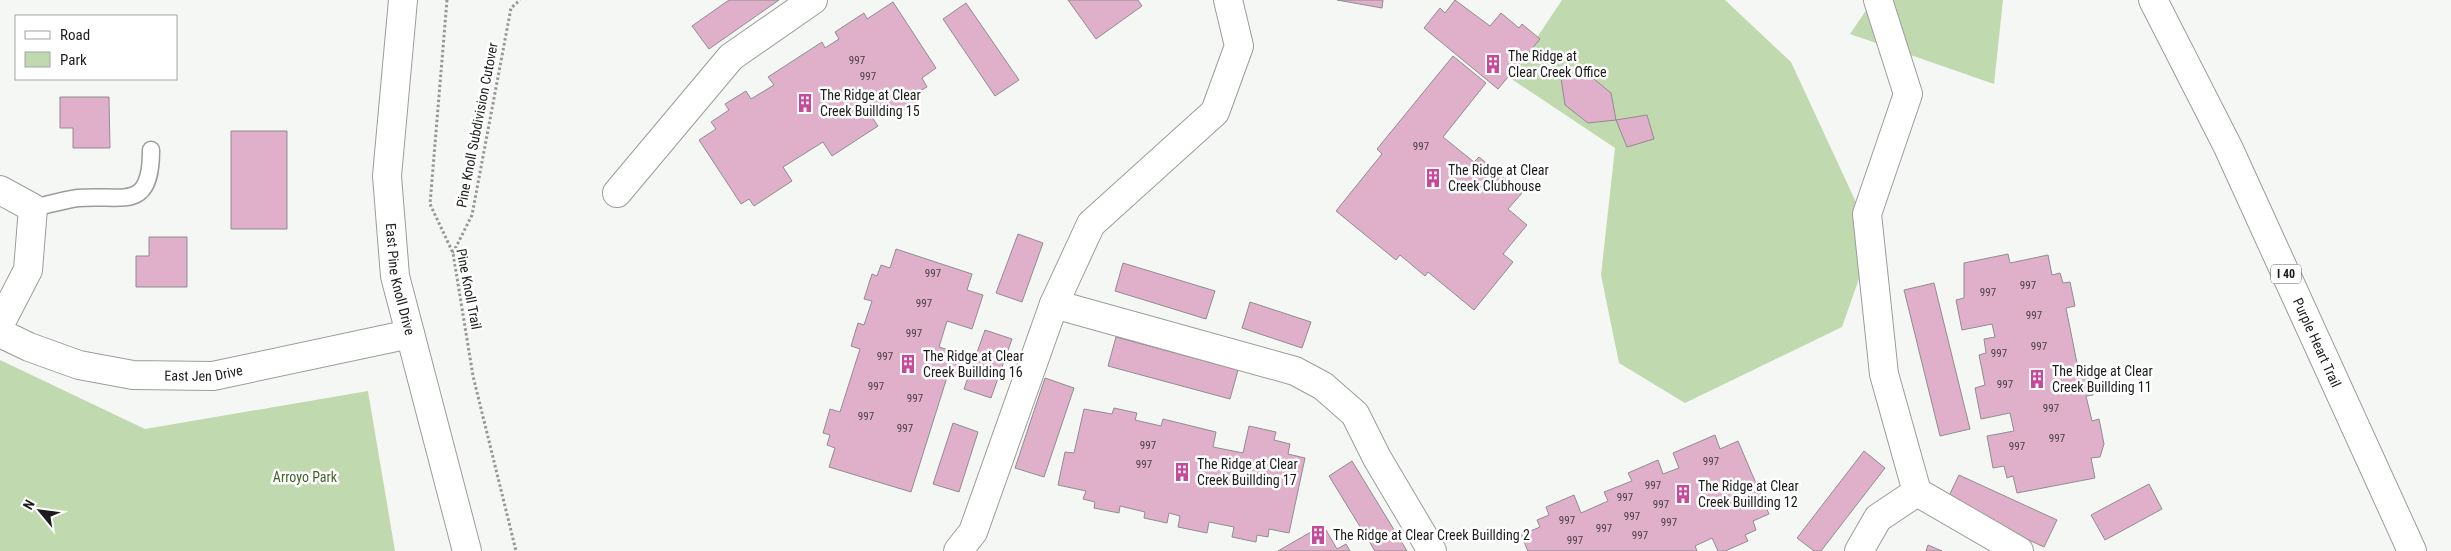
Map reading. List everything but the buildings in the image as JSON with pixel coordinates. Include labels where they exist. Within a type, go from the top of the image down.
[{"type":"main road","name":"East Pine Knoll Drive","points":[[402,0],[387,176],[395,276],[467,551]]},
{"type":"main road","points":[[617,193],[731,58],[813,0]]},
{"type":"main road","points":[[958,551],[973,532],[1054,304],[1091,224],[1216,112],[1239,46],[1228,0]]},
{"type":"main road","points":[[1878,0],[1908,94],[1866,214],[1884,374],[1917,492],[2019,551]]},
{"type":"main road","name":"Purple Heart Trail","points":[[2153,0],[2228,147],[2412,551]]},
{"type":"main road","points":[[0,190],[32,208],[28,270],[0,324]]},
{"type":"main road","points":[[1054,304],[1295,371],[1323,386],[1355,414],[1377,458],[1432,551]]},
{"type":"main road","name":"East Jen Drive","points":[[0,333],[29,347],[79,365],[134,375],[214,376],[410,334]]},
{"type":"main road","points":[[1859,551],[1878,518],[1917,492]]},
{"type":"lane","points":[[32,208],[78,198],[132,197],[142,191],[149,180],[152,150]]},
{"type":"path","name":"Pine Knoll Trail","points":[[447,0],[430,204],[453,254],[473,376],[516,551]]},
{"type":"path","name":"Pine Knoll Subdivision Cutover","points":[[453,254],[472,215],[511,8],[520,0]]},
{"type":"green space","points":[[1562,0],[1725,0],[1791,62],[1873,239],[1842,327],[1685,403],[1619,363],[1601,275],[1615,148],[1510,78]]},
{"type":"green space","points":[[1873,0],[2003,0],[1994,84],[1850,34]]},
{"type":"green space","name":"Arroyo Park","points":[[0,360],[145,429],[368,391],[395,551],[0,551]]},
{"type":"place","name":"The Ridge at Clear Creek Office","points":[[1493,64]]},
{"type":"place","name":"The Ridge at Clear Creek Buillding 15","points":[[805,103]]},
{"type":"place","name":"The Ridge at Clear Creek Clubhouse","points":[[1433,178]]},
{"type":"place","name":"The Ridge at Clear Creek Buillding 16","points":[[908,364]]},
{"type":"place","name":"The Ridge at Clear Creek Buillding 11","points":[[2037,379]]},
{"type":"place","name":"The Ridge at Clear Creek Buillding 17","points":[[1182,472]]},
{"type":"place","name":"The Ridge at Clear Creek Buillding 12","points":[[1683,494]]},
{"type":"place","name":"The Ridge at Clear Creek Buillding 2","points":[[1318,535]]}]
